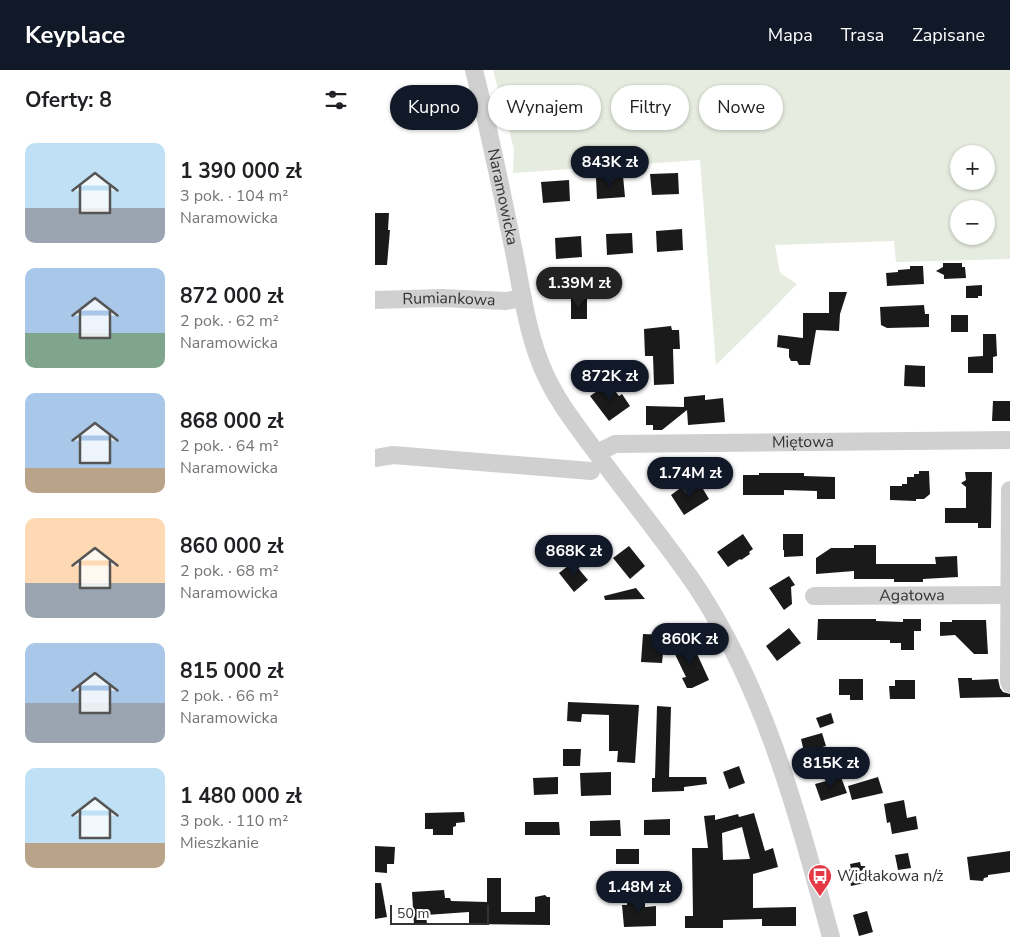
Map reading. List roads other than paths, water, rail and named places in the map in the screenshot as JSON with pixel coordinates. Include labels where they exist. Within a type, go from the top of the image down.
[{"type":"street","name":"Naramowicka","points":[[474,70],[500,178],[532,340],[546,376],[561,404],[696,587],[732,650],[758,706],[780,761],[831,937]]},
{"type":"street","name":"Rumiankowa","points":[[375,300],[441,298],[506,301],[523,298]]},
{"type":"street","name":"Miętowa","points":[[597,453],[615,444],[1010,440]]},
{"type":"street","points":[[375,458],[393,455],[591,471]]},
{"type":"street","points":[[1010,490],[1010,684]]},
{"type":"street","name":"Agatowa","points":[[814,596],[1009,594]]},
{"type":"place","name":"Widłakowa n/ż","points":[[820,897]]}]
